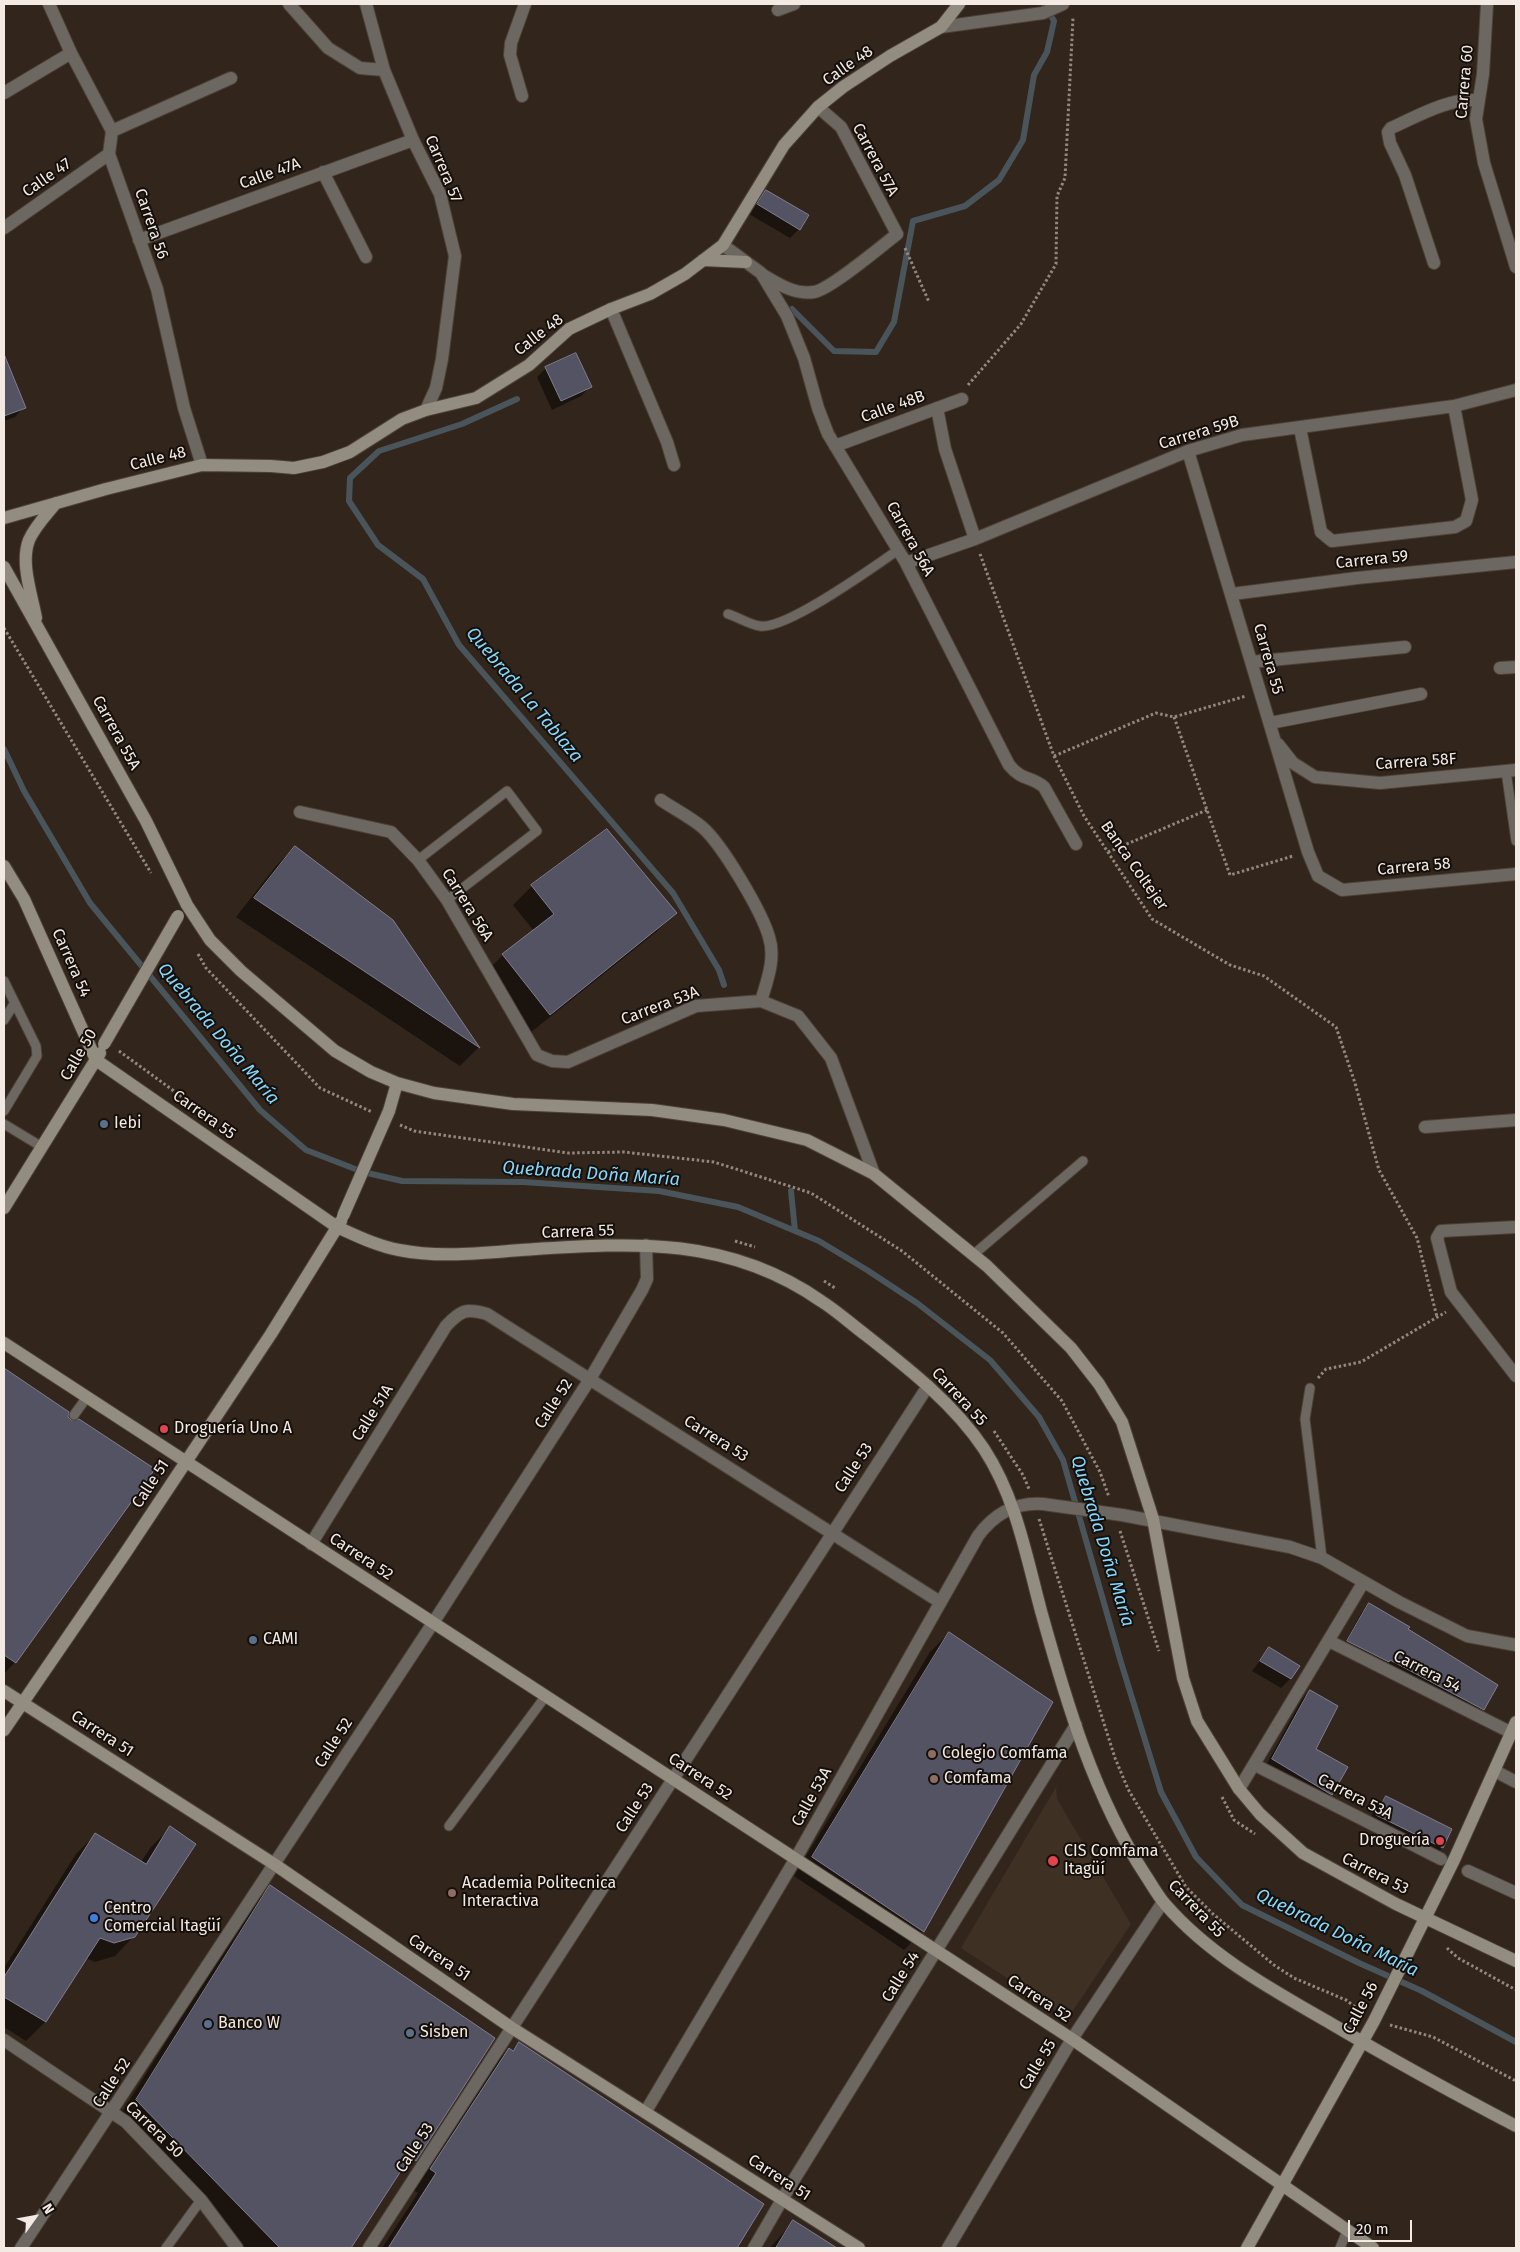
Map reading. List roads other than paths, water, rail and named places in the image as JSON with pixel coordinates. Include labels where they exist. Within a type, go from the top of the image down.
[{"type":"street","points":[[49,4],[71,53],[112,132],[231,78]]},
{"type":"street","points":[[289,4],[328,48],[360,68],[384,70]]},
{"type":"street","name":"Carrera 57","points":[[366,4],[384,70],[413,140],[440,194],[455,256],[442,359],[436,388],[426,410]]},
{"type":"street","points":[[522,96],[510,55],[511,43],[525,4]]},
{"type":"street","points":[[778,10],[794,4]]},
{"type":"street","points":[[941,27],[959,4]]},
{"type":"street","name":"Carrera 60","points":[[1488,4],[1483,74],[1476,119],[1484,163],[1516,267]]},
{"type":"street","name":"Calle 48","points":[[4,518],[202,465],[294,468],[323,462],[350,452],[402,419],[426,410],[476,398],[529,365],[569,330],[611,309],[650,294],[685,274],[723,244],[784,145],[818,108],[882,62],[941,27],[1043,13],[1066,7]]},
{"type":"street","points":[[4,94],[71,53]]},
{"type":"street","points":[[1434,263],[1405,175],[1390,143],[1388,132],[1391,128],[1420,113],[1462,101],[1479,100]]},
{"type":"street","name":"Carrera 57A","points":[[761,274],[794,291],[815,292],[838,279],[899,237],[841,128],[818,108]]},
{"type":"street","name":"Carrera 56","points":[[112,132],[109,154],[157,289],[184,408],[202,465]]},
{"type":"street","name":"Calle 47A","points":[[140,240],[413,140]]},
{"type":"street","name":"Calle 47","points":[[4,228],[109,154]]},
{"type":"street","points":[[323,172],[366,257]]},
{"type":"street","name":"Carrera 56A","points":[[723,244],[761,274],[786,316],[804,358],[818,408],[835,446],[906,563],[1009,764],[1019,776],[1038,782],[1044,787],[1076,844]]},
{"type":"street","points":[[703,260],[746,262]]},
{"type":"street","points":[[611,309],[667,442],[674,465]]},
{"type":"street","name":"Carrera 59B","points":[[906,563],[975,539],[1188,451],[1242,435],[1454,406],[1516,390]]},
{"type":"street","name":"Calle 48B","points":[[835,446],[957,401]]},
{"type":"street","points":[[1300,428],[1321,532],[1332,541],[1455,527],[1466,521],[1472,500],[1454,406]]},
{"type":"street","points":[[937,408],[945,449],[975,539]]},
{"type":"street","name":"Carrera 55","points":[[1188,451],[1308,852],[1318,876]]},
{"type":"street","points":[[37,626],[26,563],[29,541],[42,520],[56,503]]},
{"type":"street","name":"Carrera 59","points":[[1232,594],[1357,578],[1516,562]]},
{"type":"street","name":"Carrera 55A","points":[[4,567],[146,821],[187,905],[210,940],[228,959],[335,1051],[371,1072],[397,1083],[434,1093],[513,1104],[652,1110],[724,1120],[807,1140],[874,1174]]},
{"type":"street","points":[[1251,662],[1405,647]]},
{"type":"street","points":[[1500,668],[1516,667]]},
{"type":"street","points":[[1270,723],[1421,694]]},
{"type":"street","name":"Carrera 58F","points":[[1274,738],[1293,763],[1316,777],[1380,783],[1511,771]]},
{"type":"street","points":[[661,800],[702,828],[719,846],[748,894],[770,938],[770,969],[761,1001]]},
{"type":"street","name":"Carrera 56A","points":[[300,812],[391,832],[418,860],[447,900],[537,1055],[552,1060],[568,1062]]},
{"type":"street","name":"Carrera 54","points":[[4,866],[8,879],[24,898],[96,1060]]},
{"type":"street","name":"Carrera 58","points":[[1318,876],[1342,890],[1516,874]]},
{"type":"street","name":"Calle 50","points":[[4,1205],[96,1060],[178,916],[187,905]]},
{"type":"street","name":"Carrera 53A","points":[[568,1062],[696,1006],[761,1001],[798,1016],[831,1058],[874,1174]]},
{"type":"street","name":"Carrera 55","points":[[96,1060],[367,1241],[397,1250],[427,1254],[646,1245],[704,1250],[743,1260],[782,1277],[821,1300],[928,1386],[959,1416],[984,1449],[1003,1484],[1012,1507],[1076,1724],[1109,1810],[1134,1858],[1163,1902],[1209,1948],[1260,1983],[1516,2126]]},
{"type":"street","name":"Calle 51","points":[[4,1730],[21,1702],[124,1555],[184,1461],[271,1334],[340,1222],[389,1111],[397,1083]]},
{"type":"street","points":[[1425,1127],[1516,1120]]},
{"type":"street","name":"Carrera 53","points":[[874,1174],[973,1255],[1070,1348],[1099,1384],[1122,1422],[1153,1519],[1183,1678],[1198,1721],[1239,1789],[1260,1814],[1303,1853],[1396,1904],[1516,1961]]},
{"type":"street","points":[[1516,1227],[1441,1231],[1438,1233],[1437,1238],[1451,1292],[1516,1376]]},
{"type":"street","name":"Calle 52","points":[[21,2248],[113,2112],[590,1379],[647,1279],[646,1245]]},
{"type":"street","name":"Carrera 53","points":[[471,1310],[487,1314],[940,1602]]},
{"type":"street","name":"Calle 51A","points":[[311,1544],[446,1326],[457,1314],[471,1310]]},
{"type":"street","name":"Carrera 52","points":[[4,1342],[1072,2040],[1373,2248]]},
{"type":"street","name":"Calle 53","points":[[369,2248],[928,1386]]},
{"type":"street","points":[[1012,1507],[1038,1503],[1153,1519],[1290,1547],[1322,1558],[1363,1583],[1467,1636],[1516,1645]]},
{"type":"street","name":"Calle 53A","points":[[646,2111],[796,1858],[940,1602],[987,1524],[1012,1507]]},
{"type":"street","points":[[1239,1789],[1363,1583]]},
{"type":"street","name":"Carrera 54","points":[[1329,1640],[1514,1728]]},
{"type":"street","name":"Carrera 51","points":[[4,1691],[274,1864],[512,2028],[646,2111],[859,2248]]},
{"type":"street","name":"Calle 54","points":[[754,2248],[782,2199],[1076,1724]]},
{"type":"street","name":"Calle 56","points":[[1247,2248],[1361,2041],[1374,2021],[1426,1917],[1514,1728]]},
{"type":"street","name":"Carrera 53A","points":[[1255,1765],[1441,1859]]},
{"type":"street","points":[[1495,1772],[1516,1782]]},
{"type":"street","points":[[1468,1870],[1516,1893]]},
{"type":"street","name":"Calle 55","points":[[948,2248],[1072,2040],[1163,1902]]},
{"type":"street","name":"Carrera 50","points":[[4,2040],[126,2122],[201,2200],[237,2248]]},
{"type":"lane","points":[[728,614],[761,626],[774,624],[835,594],[898,550]]},
{"type":"lane","points":[[1511,771],[1516,841]]},
{"type":"lane","points":[[418,860],[507,791],[537,831],[447,900]]},
{"type":"lane","points":[[4,981],[36,1046],[37,1056],[4,1111]]},
{"type":"lane","points":[[4,1020],[14,1004]]},
{"type":"lane","points":[[4,1124],[42,1146]]},
{"type":"lane","points":[[973,1255],[1083,1161]]},
{"type":"lane","points":[[1310,1388],[1305,1419],[1322,1558]]},
{"type":"lane","points":[[74,1415],[87,1397]]},
{"type":"lane","points":[[449,1826],[545,1697]]},
{"type":"lane","points":[[166,2248],[201,2200]]},
{"type":"lane","points":[[1340,2248],[1347,2231]]},
{"type":"waterway","name":"Quebrada La Tablaza","points":[[792,309],[834,351],[876,352],[894,322],[913,221],[965,206],[999,180],[1023,140],[1034,75],[1047,52],[1054,21],[1044,4]]},
{"type":"waterway","name":"Quebrada La Tablaza","points":[[517,399],[462,424],[379,451],[350,478],[349,501],[378,545],[423,579],[459,645],[673,893],[719,970],[724,985]]},
{"type":"waterway","name":"Quebrada Doña María","points":[[4,749],[24,791],[90,903],[260,1110],[306,1150],[363,1172],[402,1181],[523,1182],[659,1191],[738,1207],[819,1241],[867,1270],[917,1303],[990,1360],[1039,1417],[1063,1460],[1120,1659],[1161,1792],[1196,1857],[1242,1905],[1359,1963],[1422,1991],[1516,2042]]},
{"type":"waterway","name":"Quebrada La Tablaza","points":[[791,1191],[795,1231]]},
{"type":"place","name":"Iebi","points":[[104,1124]]},
{"type":"place","name":"Droguería Uno A","points":[[164,1429]]},
{"type":"place","name":"CAMI","points":[[253,1640]]},
{"type":"place","name":"Colegio Comfama","points":[[932,1754]]},
{"type":"place","name":"Comfama","points":[[934,1779]]},
{"type":"place","name":"Droguería","points":[[1440,1841]]},
{"type":"place","name":"CIS Comfama Itagüí","points":[[1053,1861]]},
{"type":"place","name":"Academia Politecnica Interactiva","points":[[452,1893]]},
{"type":"place","name":"Centro Comercial Itagüí","points":[[94,1918]]},
{"type":"place","name":"Banco W","points":[[208,2024]]},
{"type":"place","name":"Sisben","points":[[410,2033]]}]
